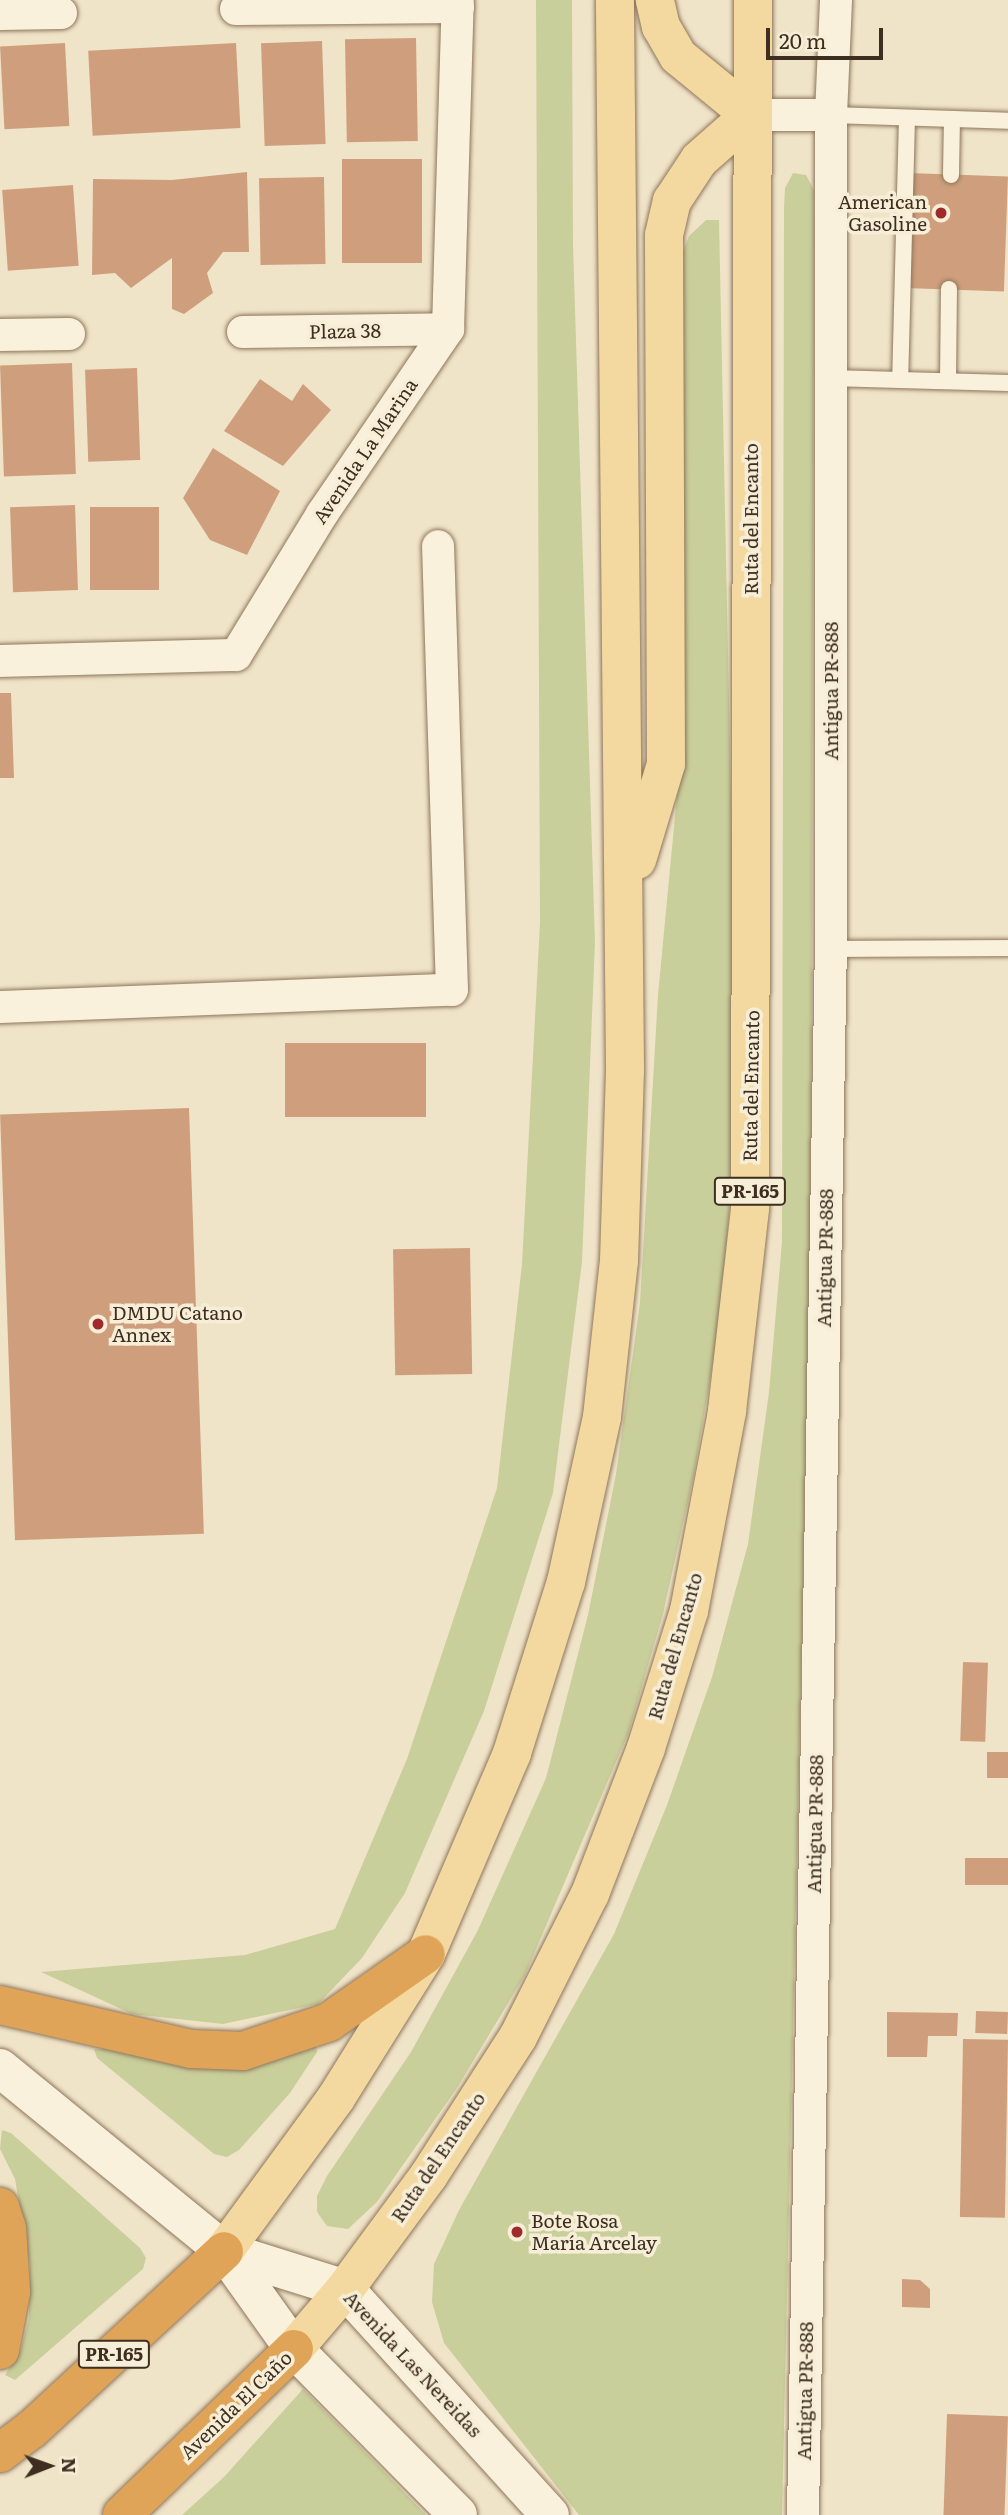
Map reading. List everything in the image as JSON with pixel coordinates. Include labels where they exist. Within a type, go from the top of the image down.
[{"type":"highway","points":[[0,2005],[191,2049],[243,2051],[329,2022],[426,1954]]},
{"type":"highway","points":[[0,2207],[7,2228],[11,2292],[0,2350]]},
{"type":"highway","name":"PR-165","points":[[0,2453],[31,2430],[224,2250]]},
{"type":"highway","name":"Avenida El Caño","points":[[122,2515],[294,2349]]},
{"type":"main road","name":"PR-165","points":[[224,2250],[336,2098],[426,1954],[512,1753],[566,1582],[602,1417],[619,1261],[625,901],[615,0]]},
{"type":"main road","points":[[625,901],[666,764],[664,235],[672,201],[699,160],[750,115],[678,56],[661,27],[654,0]]},
{"type":"main road","name":"Ruta del Encanto","points":[[345,2289],[429,2175],[519,2036],[590,1894],[646,1748],[689,1611],[727,1411],[750,1208],[750,115],[753,0]]},
{"type":"main road","name":"Avenida El Caño","points":[[294,2349],[345,2289]]},
{"type":"street","name":"Antigua PR-888","points":[[803,2515],[831,949],[831,115],[836,0]]},
{"type":"street","points":[[236,9],[458,4],[448,329]]},
{"type":"street","points":[[0,14],[61,13]]},
{"type":"street","points":[[750,115],[831,115]]},
{"type":"street","name":"Plaza 38","points":[[243,332],[448,329]]},
{"type":"street","name":"Avenida La Marina","points":[[0,661],[236,655],[322,514],[448,329]]},
{"type":"street","points":[[0,335],[69,334]]},
{"type":"street","points":[[0,1007],[452,990],[438,546]]},
{"type":"street","points":[[0,2068],[224,2250],[294,2349],[458,2515]]},
{"type":"street","name":"Avenida Las Nereidas","points":[[224,2250],[345,2289],[550,2515]]},
{"type":"lane","points":[[831,115],[1008,121]]},
{"type":"lane","points":[[900,380],[907,118]]},
{"type":"lane","points":[[951,175],[952,119]]},
{"type":"lane","points":[[948,381],[949,289]]},
{"type":"lane","points":[[831,378],[1008,383]]},
{"type":"lane","points":[[831,949],[1008,948]]},
{"type":"green space","points":[[536,0],[572,0],[573,245],[595,942],[582,1262],[553,1493],[484,1711],[405,1893],[362,1958],[318,2004],[223,2024],[132,2014],[41,1972],[245,1955],[335,1929],[407,1759],[497,1488],[522,1264],[540,923]]},
{"type":"green space","points":[[793,173],[806,175],[814,190],[811,1236],[782,2515],[579,2515],[444,2343],[432,2302],[434,2264],[459,2210],[614,1934],[667,1805],[712,1677],[748,1544],[769,1392],[782,1242],[784,207],[785,188]]},
{"type":"green space","points":[[706,220],[719,220],[735,992],[732,1175],[722,1309],[694,1474],[663,1614],[628,1734],[525,1975],[457,2088],[377,2202],[348,2229],[327,2226],[317,2212],[317,2196],[327,2176],[411,2052],[478,1930],[546,1778],[588,1615],[616,1474],[640,1303],[658,995],[683,732],[672,279],[689,236]]},
{"type":"green space","points":[[315,2042],[317,2052],[290,2093],[239,2150],[227,2157],[214,2154],[97,2058],[94,2049]]},
{"type":"green space","points":[[2,2130],[11,2133],[140,2248],[146,2258],[143,2269],[15,2380],[5,2375],[21,2349],[29,2318],[30,2266],[15,2179],[0,2149]]},
{"type":"green space","points":[[303,2389],[426,2515],[182,2515],[224,2477]]},
{"type":"building","points":[[416,38],[418,141],[347,142],[345,39]]},
{"type":"building","points":[[322,41],[326,144],[265,146],[261,43]]},
{"type":"building","points":[[65,43],[69,126],[4,129],[0,46]]},
{"type":"building","points":[[236,43],[240,128],[93,136],[88,51]]},
{"type":"building","points":[[342,159],[422,159],[422,263],[342,263]]},
{"type":"building","points":[[247,172],[249,252],[223,252],[207,273],[213,293],[184,314],[172,309],[172,258],[131,288],[115,273],[92,275],[93,179],[172,180]]},
{"type":"building","points":[[909,173],[1008,176],[1004,291],[905,288]]},
{"type":"building","points":[[324,177],[326,264],[261,265],[259,178]]},
{"type":"building","points":[[73,185],[79,266],[8,271],[2,190]]},
{"type":"building","points":[[72,363],[76,474],[4,476],[0,366]]},
{"type":"building","points":[[137,368],[140,460],[88,462],[85,370]]},
{"type":"building","points":[[260,379],[292,401],[303,384],[331,410],[283,466],[224,431]]},
{"type":"building","points":[[213,448],[280,491],[247,555],[210,540],[183,498]]},
{"type":"building","points":[[75,505],[78,590],[13,592],[10,507]]},
{"type":"building","points":[[90,507],[159,507],[159,590],[90,590]]},
{"type":"building","points":[[0,693],[11,693],[14,778],[0,778]]},
{"type":"building","points":[[285,1043],[426,1043],[426,1117],[285,1117]]},
{"type":"building","name":"DMDU Catano Annex","points":[[189,1108],[204,1534],[15,1540],[0,1115]]},
{"type":"building","points":[[470,1248],[472,1374],[395,1375],[393,1249]]},
{"type":"building","points":[[963,1662],[988,1663],[985,1742],[960,1741]]},
{"type":"building","points":[[987,1752],[1008,1752],[1008,1778],[987,1778]]},
{"type":"building","points":[[965,1858],[1008,1858],[1008,1885],[965,1885]]},
{"type":"building","points":[[976,2011],[1008,2012],[1007,2034],[975,2033]]},
{"type":"building","points":[[887,2012],[958,2013],[957,2036],[928,2036],[927,2057],[887,2057]]},
{"type":"building","points":[[963,2039],[1008,2040],[1005,2218],[960,2217]]},
{"type":"building","points":[[902,2279],[920,2280],[930,2289],[930,2308],[902,2307]]},
{"type":"building","points":[[947,2414],[1008,2416],[1005,2515],[943,2515]]},
{"type":"place","name":"American Gasoline","points":[[941,213]]},
{"type":"place","name":"DMDU Catano Annex","points":[[98,1324]]},
{"type":"place","name":"Bote Rosa María Arcelay","points":[[517,2232]]}]
